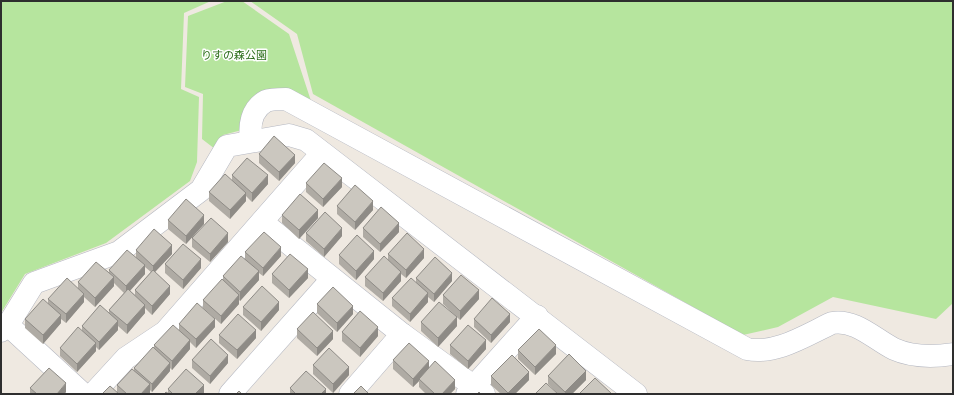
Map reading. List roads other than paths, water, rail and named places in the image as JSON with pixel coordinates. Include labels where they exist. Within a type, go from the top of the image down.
[{"type":"street","points":[[251,141],[249,128],[254,111],[267,101],[286,99],[747,349],[759,352],[772,350],[832,323],[840,322],[850,323],[895,349],[907,353],[923,356],[953,354]]},
{"type":"street","points":[[83,394],[4,328],[34,284],[119,252],[201,190],[227,146],[289,135],[306,140],[537,316],[636,394]]},
{"type":"street","points":[[93,394],[126,358],[165,332],[322,153]]},
{"type":"street","points":[[262,222],[475,391],[537,316]]},
{"type":"street","points":[[230,394],[332,279]]},
{"type":"street","points":[[350,394],[402,334]]},
{"type":"park label","name":"りすの森公園","points":[[234,55]]}]
